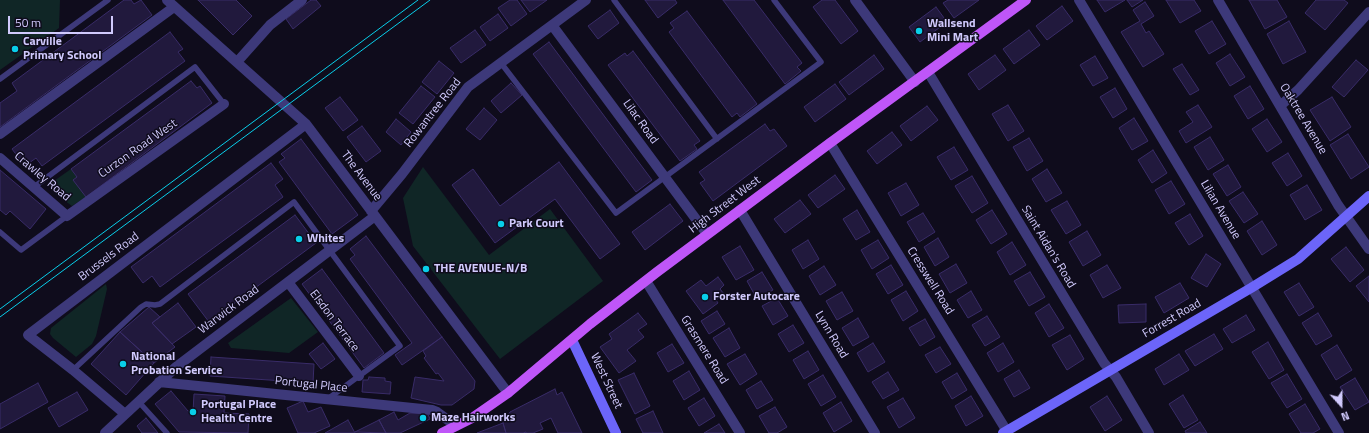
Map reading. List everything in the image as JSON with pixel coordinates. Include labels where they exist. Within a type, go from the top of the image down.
[{"type":"main road","name":"High Street West","points":[[442,433],[472,418],[508,393],[572,340],[707,234],[1026,0]]},
{"type":"street","points":[[237,62],[270,25],[302,0]]},
{"type":"street","name":"Rowantree Road","points":[[373,213],[461,95],[477,80],[586,0]]},
{"type":"street","points":[[855,0],[915,82]]},
{"type":"street","name":"Lilian Avenue","points":[[1079,0],[1339,433]]},
{"type":"street","name":"Oaktree Avenue","points":[[1218,0],[1345,217],[1369,249]]},
{"type":"street","points":[[0,134],[171,3]]},
{"type":"street","name":"The Avenue","points":[[171,3],[306,124],[508,393]]},
{"type":"street","points":[[1280,106],[1298,90],[1369,12]]},
{"type":"street","name":"Lilac Road","points":[[552,25],[707,234]]},
{"type":"street","name":"Saint Aidan's Road","points":[[928,72],[1100,357],[1116,377],[1149,433]]},
{"type":"street","name":"Curzon Road West","points":[[67,216],[224,104]]},
{"type":"street","name":"Brussels Road","points":[[125,414],[73,370],[28,335],[306,124]]},
{"type":"street","name":"Cresswell Road","points":[[830,143],[1006,432]]},
{"type":"street","name":"Crawley Road","points":[[0,158],[67,216]]},
{"type":"street","name":"Forrest Road","points":[[1006,432],[1251,288],[1298,258],[1369,196]]},
{"type":"street","name":"Lynn Road","points":[[740,210],[875,433]]},
{"type":"street","name":"Warwick Road","points":[[105,433],[176,367],[329,250],[373,213]]},
{"type":"street","name":"Grasmere Road","points":[[646,281],[740,433]]},
{"type":"street","name":"Elsdon Terrace","points":[[288,282],[359,376]]},
{"type":"street","name":"West Street","points":[[572,340],[616,433]]},
{"type":"street","name":"Portugal Place","points":[[159,382],[432,410],[456,426]]},
{"type":"lane","points":[[0,79],[108,0]]},
{"type":"lane","points":[[614,0],[717,139]]},
{"type":"lane","points":[[501,63],[616,213],[821,62],[774,0]]},
{"type":"lane","points":[[34,187],[195,67],[224,104]]},
{"type":"lane","points":[[73,370],[141,307],[146,304],[160,304],[294,202],[400,346],[328,400]]},
{"type":"lane","points":[[0,232],[21,250],[67,216]]},
{"type":"lane","points":[[138,401],[167,433]]},
{"type":"green space","name":"Carville Primary School","points":[[0,0],[60,0],[59,28],[0,70]]},
{"type":"green space","points":[[423,167],[489,255],[550,209],[603,281],[500,359],[413,246],[403,198]]},
{"type":"green space","points":[[71,169],[77,177],[86,197],[72,206],[53,192],[51,183]]},
{"type":"green space","points":[[106,284],[107,289],[96,336],[92,344],[76,357],[53,338],[50,334],[51,328]]},
{"type":"green space","points":[[291,298],[318,332],[289,353],[231,348],[228,343]]},
{"type":"building","points":[[124,0],[131,0],[134,4],[141,0],[152,15],[0,127],[0,103],[17,91],[12,83]]},
{"type":"building","points":[[198,0],[236,0],[252,16],[233,35]]},
{"type":"building","points":[[311,0],[316,0],[321,6],[293,29],[286,19]]},
{"type":"building","points":[[510,0],[517,0],[527,14],[511,26],[498,8]]},
{"type":"building","points":[[521,0],[547,0],[530,12]]},
{"type":"building","points":[[645,0],[675,0],[677,3],[658,18]]},
{"type":"building","points":[[723,0],[754,0],[802,63],[797,67],[801,71],[785,84]]},
{"type":"building","points":[[822,0],[835,0],[858,31],[841,44],[813,7]]},
{"type":"building","points":[[948,0],[979,0],[954,18],[943,3]]},
{"type":"building","points":[[1097,0],[1125,0],[1105,12]]},
{"type":"building","points":[[1127,0],[1143,0],[1132,7]]},
{"type":"building","points":[[1166,0],[1194,0],[1201,11],[1180,23]]},
{"type":"building","points":[[1249,0],[1277,0],[1287,17],[1265,29]]},
{"type":"building","points":[[1316,0],[1344,0],[1348,3],[1325,30],[1305,13]]},
{"type":"building","points":[[1145,2],[1154,16],[1141,24],[1146,33],[1149,31],[1164,54],[1143,67],[1121,32],[1140,21],[1133,10]]},
{"type":"building","points":[[1062,6],[1073,21],[1047,40],[1036,26]]},
{"type":"building","points":[[936,7],[947,22],[920,42],[909,27]]},
{"type":"building","points":[[610,10],[619,23],[598,39],[588,26]]},
{"type":"building","points":[[687,11],[757,104],[740,117],[737,113],[732,117],[669,32],[674,28],[670,23]]},
{"type":"building","points":[[498,14],[508,28],[490,41],[480,27]]},
{"type":"building","points":[[1212,21],[1226,44],[1209,54],[1195,31]]},
{"type":"building","points":[[1289,21],[1306,52],[1283,64],[1267,34]]},
{"type":"building","points":[[475,30],[486,45],[461,63],[450,48]]},
{"type":"building","points":[[1029,30],[1040,45],[1014,64],[1003,49]]},
{"type":"building","points":[[170,32],[183,49],[178,52],[185,61],[42,166],[36,158],[25,166],[12,149]]},
{"type":"building","points":[[549,42],[652,180],[636,192],[533,54]]},
{"type":"building","points":[[633,51],[700,141],[694,145],[697,149],[680,161],[608,65],[625,53],[627,56]]},
{"type":"building","points":[[1230,54],[1245,77],[1230,86],[1216,63]]},
{"type":"building","points":[[874,55],[884,69],[849,95],[839,82]]},
{"type":"building","points":[[995,55],[1006,70],[979,90],[968,74]]},
{"type":"building","points":[[1095,56],[1108,78],[1093,86],[1080,65]]},
{"type":"building","points":[[1356,60],[1368,70],[1344,97],[1332,87]]},
{"type":"building","points":[[439,61],[454,73],[437,94],[422,82]]},
{"type":"building","points":[[1182,64],[1199,90],[1190,95],[1173,69]]},
{"type":"building","points":[[191,81],[197,88],[200,86],[212,103],[86,197],[73,180],[77,177],[71,169]]},
{"type":"building","points":[[511,83],[522,95],[501,113],[491,101]]},
{"type":"building","points":[[835,84],[846,99],[815,122],[804,107]]},
{"type":"building","points":[[421,86],[435,97],[413,124],[399,113]]},
{"type":"building","points":[[1250,86],[1264,109],[1248,119],[1234,96]]},
{"type":"building","points":[[1115,88],[1127,109],[1113,118],[1100,97]]},
{"type":"building","points":[[340,97],[358,120],[343,131],[325,108]]},
{"type":"building","points":[[1332,97],[1351,127],[1330,141],[1310,110]]},
{"type":"building","points":[[1008,105],[1024,131],[1008,141],[992,114]]},
{"type":"building","points":[[1198,105],[1212,127],[1186,143],[1179,131],[1193,122],[1186,112]]},
{"type":"building","points":[[927,106],[938,120],[911,141],[900,126]]},
{"type":"building","points":[[484,108],[497,120],[480,140],[466,129]]},
{"type":"building","points":[[1134,118],[1148,141],[1132,150],[1119,128]]},
{"type":"building","points":[[396,119],[411,132],[401,145],[386,132]]},
{"type":"building","points":[[1267,119],[1282,142],[1267,152],[1252,129]]},
{"type":"building","points":[[765,124],[770,131],[774,129],[787,146],[713,201],[700,183],[705,180],[699,172]]},
{"type":"building","points":[[362,126],[381,151],[366,162],[347,137]]},
{"type":"building","points":[[892,132],[902,145],[877,164],[867,151]]},
{"type":"building","points":[[1348,134],[1369,167],[1351,179],[1330,145]]},
{"type":"building","points":[[1210,137],[1224,160],[1208,170],[1194,147]]},
{"type":"building","points":[[1029,138],[1043,161],[1027,171],[1013,147]]},
{"type":"building","points":[[301,139],[358,215],[332,234],[279,162],[285,158],[281,154]]},
{"type":"building","points":[[954,147],[968,170],[951,180],[937,157]]},
{"type":"building","points":[[1153,150],[1167,173],[1152,183],[1138,160]]},
{"type":"building","points":[[1288,153],[1302,176],[1287,186],[1272,163]]},
{"type":"building","name":"Park Court","points":[[559,162],[620,244],[600,259],[555,199],[495,243],[452,185],[473,169],[500,206]]},
{"type":"building","points":[[271,163],[283,179],[275,185],[283,197],[160,287],[152,276],[143,283],[131,267]]},
{"type":"building","points":[[1228,165],[1241,187],[1227,196],[1213,174]]},
{"type":"building","points":[[1047,169],[1062,193],[1046,202],[1032,179]]},
{"type":"building","points":[[0,170],[46,209],[30,229],[10,211],[6,215],[0,210]]},
{"type":"building","points":[[835,175],[845,189],[818,208],[808,195]]},
{"type":"building","points":[[972,176],[988,203],[972,213],[955,186]]},
{"type":"building","points":[[1171,181],[1185,204],[1169,214],[1155,190]]},
{"type":"building","points":[[906,183],[919,205],[901,216],[888,193]]},
{"type":"building","points":[[1307,185],[1322,210],[1305,220],[1290,195]]},
{"type":"building","points":[[1243,192],[1258,214],[1244,223],[1229,201]]},
{"type":"building","points":[[800,200],[811,214],[785,233],[774,219]]},
{"type":"building","points":[[1067,201],[1081,225],[1066,234],[1051,210]]},
{"type":"building","points":[[670,204],[683,221],[645,250],[632,232]]},
{"type":"building","points":[[857,210],[870,232],[856,240],[843,219]]},
{"type":"building","points":[[992,210],[1007,234],[991,244],[976,220]]},
{"type":"building","points":[[923,213],[935,232],[919,242],[907,222]]},
{"type":"building","points":[[1190,214],[1203,236],[1189,245],[1175,223]]},
{"type":"building","points":[[295,215],[316,243],[209,322],[188,294]]},
{"type":"building","points":[[1262,221],[1277,245],[1262,255],[1247,231]]},
{"type":"building","points":[[1087,231],[1101,255],[1083,266],[1069,242]]},
{"type":"building","points":[[366,236],[442,337],[402,365],[395,355],[412,343],[350,259],[355,255],[350,249]]},
{"type":"building","points":[[938,238],[949,257],[935,266],[924,247]]},
{"type":"building","points":[[808,240],[819,259],[803,269],[792,250]]},
{"type":"building","points":[[878,240],[889,258],[872,269],[861,250]]},
{"type":"building","points":[[1012,242],[1026,265],[1010,275],[997,252]]},
{"type":"building","points":[[740,246],[754,270],[736,280],[722,257]]},
{"type":"building","points":[[1346,247],[1364,270],[1350,282],[1331,259]]},
{"type":"building","points":[[1206,254],[1221,264],[1207,287],[1191,278]]},
{"type":"building","points":[[956,264],[967,283],[950,293],[939,274]]},
{"type":"building","points":[[891,265],[903,285],[888,294],[876,274]]},
{"type":"building","points":[[1107,265],[1121,288],[1103,298],[1090,275]]},
{"type":"building","points":[[824,266],[836,285],[820,295],[809,276]]},
{"type":"building","points":[[322,269],[384,353],[364,368],[302,284]]},
{"type":"building","points":[[762,272],[773,290],[757,299],[747,281]]},
{"type":"building","points":[[1030,272],[1045,297],[1029,306],[1014,281]]},
{"type":"building","points":[[1369,276],[1369,302],[1356,286]]},
{"type":"building","name":"Forster Autocare","points":[[718,277],[724,285],[720,289],[724,294],[716,300],[718,303],[703,314],[686,291],[701,280],[706,286]]},
{"type":"building","points":[[1180,283],[1189,298],[1164,313],[1155,297]]},
{"type":"building","points":[[1299,283],[1314,307],[1299,316],[1284,292]]},
{"type":"building","points":[[906,291],[918,311],[903,321],[891,300]]},
{"type":"building","points":[[971,291],[982,310],[968,318],[957,300]]},
{"type":"building","points":[[842,292],[853,311],[837,320],[826,301]]},
{"type":"building","points":[[777,298],[788,316],[773,325],[762,306]]},
{"type":"building","points":[[178,303],[196,327],[172,344],[152,323]]},
{"type":"building","points":[[1049,304],[1064,328],[1049,337],[1035,313]]},
{"type":"building","points":[[1146,304],[1146,322],[1119,323],[1118,305]]},
{"type":"building","points":[[149,307],[160,317],[152,323],[175,347],[154,363],[120,332]]},
{"type":"building","points":[[717,311],[725,324],[709,334],[701,321]]},
{"type":"building","points":[[638,313],[647,324],[638,330],[644,337],[627,350],[636,361],[619,373],[600,347],[612,339],[609,334]]},
{"type":"building","points":[[1318,313],[1332,336],[1316,345],[1302,323]]},
{"type":"building","points":[[1246,315],[1255,330],[1232,343],[1223,329]]},
{"type":"building","points":[[987,316],[1000,337],[985,346],[972,325]]},
{"type":"building","points":[[858,318],[869,337],[853,346],[842,328]]},
{"type":"building","points":[[925,319],[935,337],[920,346],[909,328]]},
{"type":"building","points":[[793,325],[804,343],[789,352],[778,334]]},
{"type":"building","points":[[729,328],[740,348],[725,357],[713,338]]},
{"type":"building","name":"National Probation Service","points":[[120,332],[154,363],[126,395],[91,364]]},
{"type":"building","points":[[1214,334],[1223,349],[1195,366],[1185,351]]},
{"type":"building","points":[[1070,335],[1084,359],[1067,370],[1052,345]]},
{"type":"building","points":[[442,337],[475,381],[474,389],[452,405],[441,405],[411,398],[415,377],[444,381],[438,373],[436,374],[424,358],[426,356],[423,351]]},
{"type":"building","points":[[1268,342],[1284,370],[1269,379],[1252,352]]},
{"type":"building","points":[[323,343],[335,359],[321,369],[309,354]]},
{"type":"building","points":[[873,343],[885,362],[868,372],[857,353]]},
{"type":"building","points":[[1003,343],[1014,362],[998,372],[987,353]]},
{"type":"building","points":[[672,344],[684,363],[668,372],[657,353]]},
{"type":"building","points":[[1337,345],[1352,370],[1336,380],[1321,355]]},
{"type":"building","points":[[940,347],[951,364],[936,373],[925,355]]},
{"type":"building","points":[[808,351],[819,370],[804,379],[793,360]]},
{"type":"building","points":[[745,354],[757,374],[740,385],[727,364]]},
{"type":"building","points":[[1179,354],[1189,370],[1164,385],[1155,369]]},
{"type":"building","points":[[211,357],[314,364],[313,383],[210,376]]},
{"type":"building","points":[[1019,370],[1030,388],[1014,397],[1004,379]]},
{"type":"building","points":[[689,371],[700,390],[684,400],[673,381]]},
{"type":"building","points":[[888,372],[899,390],[883,399],[872,382]]},
{"type":"building","points":[[634,373],[650,406],[635,414],[618,380]]},
{"type":"building","points":[[957,373],[967,390],[952,399],[942,382]]},
{"type":"building","points":[[1287,374],[1302,399],[1287,408],[1271,383]]},
{"type":"building","points":[[823,375],[836,397],[821,406],[808,384]]},
{"type":"building","points":[[369,377],[385,378],[385,381],[391,382],[390,394],[362,392],[363,380],[368,380]]},
{"type":"building","points":[[1355,378],[1369,402],[1355,410],[1340,387]]},
{"type":"building","points":[[761,381],[773,400],[757,409],[746,390]]},
{"type":"building","points":[[38,383],[48,402],[0,429],[0,404]]},
{"type":"building","points":[[555,389],[557,395],[562,392],[582,433],[558,433],[551,418],[540,423],[543,429],[533,433],[506,433],[503,423],[510,412]]},
{"type":"building","name":"Portugal Place Health Centre","points":[[171,391],[188,411],[193,412],[194,394],[225,396],[224,413],[249,414],[248,433],[179,432],[155,404]]},
{"type":"building","points":[[77,392],[88,410],[59,427],[48,408]]},
{"type":"building","points":[[1183,395],[1198,420],[1184,428],[1169,404]]},
{"type":"building","points":[[971,396],[983,416],[966,426],[955,406]]},
{"type":"building","points":[[1107,396],[1122,420],[1105,431],[1090,407]]},
{"type":"building","points":[[704,398],[715,416],[699,426],[688,408]]},
{"type":"building","points":[[903,398],[915,418],[899,428],[887,407]]},
{"type":"building","points":[[303,401],[308,412],[321,407],[330,426],[314,433],[298,433],[287,408]]},
{"type":"building","points":[[841,402],[852,421],[834,432],[823,413]]},
{"type":"building","points":[[1305,404],[1320,429],[1313,433],[1301,433],[1289,414]]},
{"type":"building","points":[[775,407],[787,427],[777,433],[769,433],[759,416]]},
{"type":"building","points":[[653,411],[663,433],[643,433],[636,419]]},
{"type":"building","points":[[394,412],[398,420],[410,413],[428,414],[430,419],[400,433],[386,433],[379,420]]},
{"type":"building","points":[[146,418],[158,433],[142,433],[137,426]]},
{"type":"building","points":[[348,420],[355,433],[325,433]]},
{"type":"building","points":[[379,420],[386,433],[355,432]]},
{"type":"building","points":[[1200,422],[1207,433],[1186,433],[1185,431]]},
{"type":"building","points":[[503,423],[506,433],[477,433]]},
{"type":"building","points":[[719,424],[725,433],[704,433]]},
{"type":"tram line","points":[[0,309],[418,0]]},
{"type":"tram line","points":[[0,317],[430,0]]},
{"type":"place","name":"Wallsend Mini Mart","points":[[919,31]]},
{"type":"place","name":"Carville Primary School","points":[[15,49]]},
{"type":"place","name":"Park Court","points":[[501,224]]},
{"type":"place","name":"Whites","points":[[299,239]]},
{"type":"place","name":"THE AVENUE-N/B","points":[[426,269]]},
{"type":"place","name":"Forster Autocare","points":[[705,297]]},
{"type":"place","name":"National Probation Service","points":[[123,364]]},
{"type":"place","name":"Portugal Place Health Centre","points":[[193,412]]},
{"type":"place","name":"Maze Hairworks","points":[[423,418]]}]
